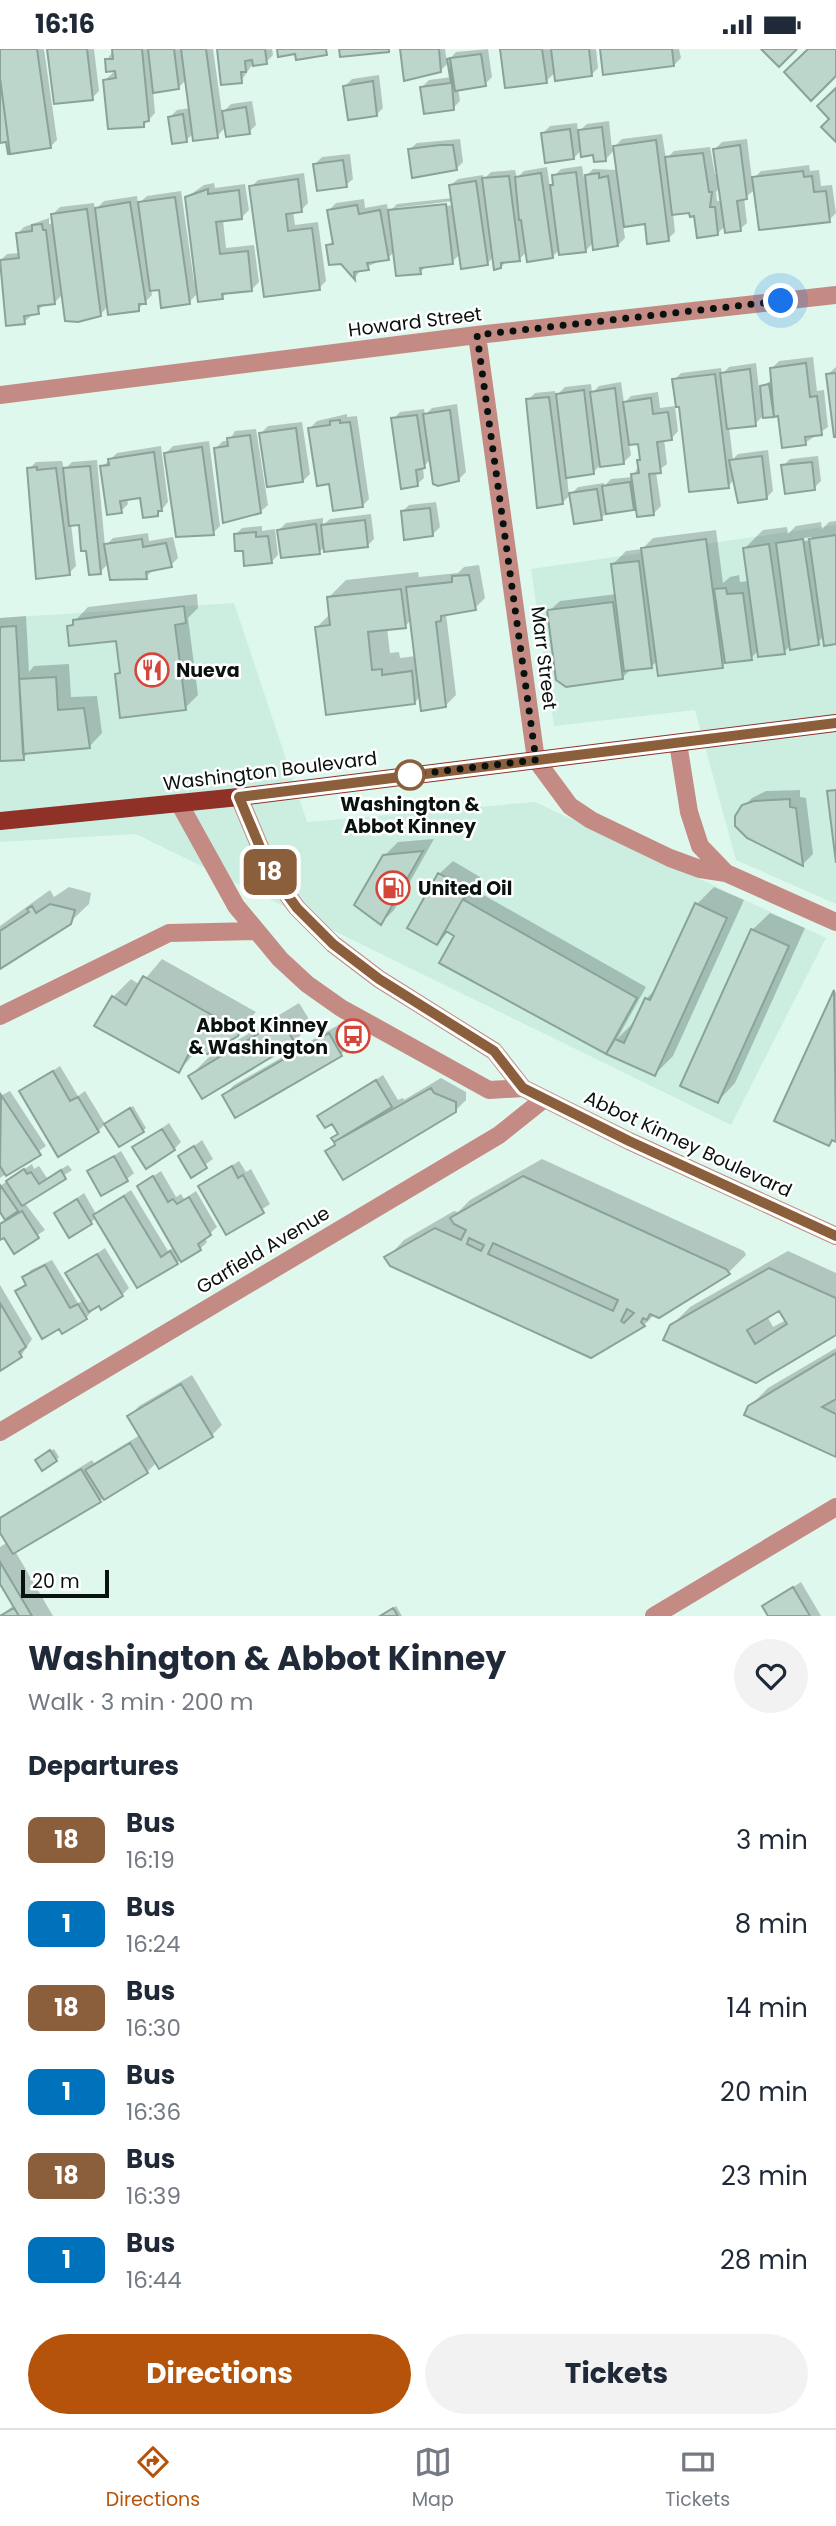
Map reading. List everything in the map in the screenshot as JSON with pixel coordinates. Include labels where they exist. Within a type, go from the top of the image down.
[{"type":"main road","name":"Washington Boulevard","points":[[0,821],[239,797],[836,723]]},
{"type":"street","name":"Howard Street","points":[[0,395],[477,335],[836,295]]},
{"type":"street","name":"Marr Street","points":[[477,335],[536,760],[570,806],[591,820],[670,859],[700,869],[726,873],[836,922]]},
{"type":"street","name":"Marr Street","points":[[678,743],[689,812],[700,846],[726,873]]},
{"type":"street","name":"Abbot Kinney Boulevard","points":[[239,797],[270,871],[297,908],[333,944],[379,979],[494,1051],[523,1088],[836,1236]]},
{"type":"street","points":[[178,803],[236,906],[255,931],[307,984],[341,1008],[489,1090],[523,1088]]},
{"type":"street","points":[[0,1016],[169,933],[255,931]]},
{"type":"street","name":"Garfield Avenue","points":[[0,1432],[499,1135],[544,1099]]},
{"type":"street","points":[[654,1616],[836,1507]]},
{"type":"shaded area","points":[[836,525],[836,904],[736,860],[695,710],[554,726],[531,569]]},
{"type":"shaded area","points":[[234,603],[307,822],[535,802],[826,938],[731,1125],[136,834],[0,842],[0,618]]},
{"type":"building","points":[[0,49],[37,49],[51,148],[10,154],[0,78]]},
{"type":"building","points":[[47,49],[87,49],[93,100],[54,104]]},
{"type":"building","points":[[112,49],[142,49],[149,121],[144,122],[144,127],[108,129],[103,80],[116,78],[115,71],[106,72],[105,59],[113,59]]},
{"type":"building","points":[[148,49],[174,49],[179,89],[153,93]]},
{"type":"building","points":[[181,49],[206,49],[218,138],[193,141]]},
{"type":"building","points":[[217,49],[265,49],[267,64],[253,66],[252,60],[245,61],[246,72],[241,72],[242,83],[221,85]]},
{"type":"building","points":[[277,49],[326,49],[327,55],[296,60],[295,54],[278,57]]},
{"type":"building","points":[[339,49],[389,49],[389,52],[340,57]]},
{"type":"building","points":[[400,49],[439,49],[441,72],[404,81]]},
{"type":"building","points":[[500,49],[542,49],[547,83],[505,88]]},
{"type":"building","points":[[551,49],[589,49],[592,76],[555,81]]},
{"type":"building","points":[[600,49],[672,49],[674,66],[603,75]]},
{"type":"building","points":[[761,49],[797,49],[779,67]]},
{"type":"building","points":[[808,49],[836,49],[836,76],[811,101],[784,72]]},
{"type":"building","points":[[481,54],[486,86],[455,91],[450,58]]},
{"type":"building","points":[[450,58],[454,110],[424,114],[420,87],[451,83],[447,59]]},
{"type":"building","points":[[0,78],[10,154],[6,142],[0,143]]},
{"type":"building","points":[[373,81],[377,116],[348,120],[343,86]]},
{"type":"building","points":[[836,88],[836,142],[821,127],[829,119],[817,106]]},
{"type":"building","points":[[246,107],[250,134],[226,137],[222,111]]},
{"type":"building","points":[[183,114],[187,142],[172,144],[168,117]]},
{"type":"building","points":[[602,127],[606,161],[594,162],[593,155],[581,157],[578,130]]},
{"type":"building","points":[[570,129],[574,159],[545,163],[541,133]]},
{"type":"building","points":[[656,140],[669,241],[647,244],[645,224],[624,227],[613,146]]},
{"type":"building","points":[[453,145],[457,170],[412,178],[408,149]]},
{"type":"building","points":[[740,145],[747,199],[737,201],[741,231],[725,233],[713,149]]},
{"type":"building","points":[[703,153],[709,192],[712,192],[710,207],[715,207],[718,235],[697,238],[694,216],[690,217],[689,213],[672,215],[665,157]]},
{"type":"building","points":[[343,160],[347,187],[317,191],[313,164]]},
{"type":"building","points":[[803,171],[804,177],[812,176],[814,192],[826,191],[830,222],[759,230],[752,177]]},
{"type":"building","points":[[576,172],[586,252],[559,255],[550,185],[553,185],[552,175]]},
{"type":"building","points":[[541,173],[553,258],[527,262],[515,177]]},
{"type":"building","points":[[599,173],[599,178],[608,176],[618,246],[593,250],[585,175]]},
{"type":"building","points":[[509,176],[520,261],[501,263],[501,268],[494,270],[482,178]]},
{"type":"building","points":[[298,179],[302,212],[286,214],[288,231],[312,228],[320,290],[264,297],[249,186]]},
{"type":"building","points":[[476,181],[488,265],[461,269],[449,185]]},
{"type":"building","points":[[208,189],[208,194],[239,190],[242,219],[216,222],[220,254],[248,251],[252,291],[222,294],[223,299],[198,302],[185,197]]},
{"type":"building","points":[[175,197],[190,304],[161,308],[159,290],[150,291],[138,202]]},
{"type":"building","points":[[130,202],[146,304],[139,304],[139,311],[108,315],[95,208]]},
{"type":"building","points":[[446,204],[453,264],[420,268],[421,274],[396,276],[388,210]]},
{"type":"building","points":[[357,205],[359,214],[380,210],[389,260],[367,263],[369,270],[354,272],[355,280],[341,264],[329,265],[326,245],[333,244],[327,210]]},
{"type":"building","points":[[87,209],[101,316],[78,322],[65,321],[51,214]]},
{"type":"building","points":[[42,224],[43,230],[46,230],[55,304],[38,306],[39,314],[24,316],[25,324],[6,326],[0,260],[19,258],[16,233],[32,231],[32,225]]},
{"type":"building","points":[[806,363],[810,397],[817,396],[822,435],[805,437],[806,445],[782,448],[778,416],[774,417],[770,368]]},
{"type":"building","points":[[750,369],[756,426],[727,429],[720,373]]},
{"type":"building","points":[[836,373],[836,437],[834,437],[826,374]]},
{"type":"building","points":[[715,374],[729,488],[689,492],[679,407],[676,407],[672,379]]},
{"type":"building","points":[[769,384],[774,417],[763,418],[760,386]]},
{"type":"building","points":[[615,388],[624,464],[600,467],[590,392]]},
{"type":"building","points":[[584,390],[594,474],[566,478],[556,394]]},
{"type":"building","points":[[549,397],[563,504],[537,508],[526,399]]},
{"type":"building","points":[[651,398],[653,414],[668,412],[672,440],[657,442],[661,473],[649,474],[654,515],[637,517],[631,474],[639,473],[637,460],[640,460],[638,444],[629,445],[623,402]]},
{"type":"building","points":[[450,410],[459,481],[438,486],[433,484],[423,414]]},
{"type":"building","points":[[417,415],[425,468],[416,470],[418,486],[401,489],[391,418]]},
{"type":"building","points":[[340,420],[340,423],[350,422],[363,507],[333,511],[329,484],[317,486],[308,428],[330,425],[330,421]]},
{"type":"building","points":[[296,428],[303,482],[267,487],[259,433]]},
{"type":"building","points":[[250,435],[261,513],[223,523],[214,448],[228,446],[227,438]]},
{"type":"building","points":[[202,447],[214,535],[176,537],[164,453]]},
{"type":"building","points":[[154,452],[162,511],[158,511],[158,516],[143,518],[140,498],[120,501],[122,513],[107,515],[100,466],[109,465],[108,459]]},
{"type":"building","points":[[762,456],[767,499],[738,503],[729,460]]},
{"type":"building","points":[[812,462],[815,490],[785,494],[781,465]]},
{"type":"building","points":[[90,466],[101,574],[89,575],[86,551],[81,551],[79,525],[69,526],[63,468]]},
{"type":"building","points":[[37,467],[37,470],[56,468],[70,575],[36,579],[27,468]]},
{"type":"building","points":[[630,482],[634,510],[606,514],[602,486]]},
{"type":"building","points":[[597,489],[602,520],[574,524],[569,493]]},
{"type":"building","points":[[430,508],[433,536],[404,540],[401,511]]},
{"type":"building","points":[[365,520],[368,547],[324,552],[321,525]]},
{"type":"building","points":[[316,524],[320,554],[281,558],[277,530]]},
{"type":"building","points":[[256,532],[256,537],[268,536],[272,563],[244,566],[243,551],[235,551],[234,534]]},
{"type":"building","points":[[836,535],[836,644],[824,646],[809,539]]},
{"type":"building","points":[[142,539],[143,547],[166,543],[172,567],[146,572],[147,579],[110,580],[104,544]]},
{"type":"building","points":[[706,539],[723,668],[658,676],[641,548]]},
{"type":"building","points":[[803,539],[819,645],[790,650],[776,543]]},
{"type":"building","points":[[769,544],[785,654],[758,657],[743,548]]},
{"type":"building","points":[[639,561],[652,668],[624,671],[611,564]]},
{"type":"building","points":[[469,575],[476,610],[441,616],[441,621],[436,622],[446,707],[421,711],[406,587],[452,582],[452,576]]},
{"type":"building","points":[[726,588],[727,594],[743,593],[752,660],[725,663],[714,589]]},
{"type":"building","points":[[401,589],[406,628],[368,632],[372,670],[382,669],[382,675],[412,671],[415,704],[326,715],[315,627],[330,625],[327,597]]},
{"type":"building","points":[[613,602],[623,679],[566,687],[556,680],[547,610]]},
{"type":"building","points":[[184,606],[186,623],[175,625],[186,710],[120,718],[115,674],[120,673],[116,641],[69,646],[67,626],[73,625],[73,620]]},
{"type":"building","points":[[16,626],[24,760],[0,761],[0,627]]},
{"type":"building","points":[[56,677],[58,710],[84,708],[90,748],[23,754],[19,679]]},
{"type":"building","points":[[836,790],[836,863],[827,791]]},
{"type":"building","points":[[790,799],[790,807],[796,808],[803,866],[747,838],[735,826],[735,816],[742,805],[754,801]]},
{"type":"building","points":[[423,851],[381,925],[354,905],[383,855]]},
{"type":"building","points":[[438,873],[468,890],[437,945],[407,928]]},
{"type":"building","points":[[468,890],[464,900],[637,998],[606,1054],[439,963],[454,936],[446,931],[437,945]]},
{"type":"building","points":[[695,903],[727,918],[655,1076],[606,1054],[615,1039],[624,1043],[645,998],[650,1000]]},
{"type":"building","points":[[50,904],[75,910],[71,924],[0,969],[0,931],[29,912],[27,909],[32,906],[36,913]]},
{"type":"building","points":[[751,929],[789,946],[718,1103],[680,1086]]},
{"type":"building","points":[[143,976],[240,1031],[238,1036],[207,1054],[193,1046],[179,1073],[94,1026],[112,996],[126,1005]]},
{"type":"building","points":[[834,990],[836,1142],[832,1140],[829,1146],[774,1121]]},
{"type":"building","points":[[281,1020],[295,1043],[202,1099],[188,1076]]},
{"type":"building","points":[[329,1033],[342,1056],[235,1118],[222,1095]]},
{"type":"building","points":[[53,1071],[70,1101],[78,1097],[99,1132],[58,1157],[19,1091]]},
{"type":"building","points":[[376,1080],[392,1107],[334,1142],[331,1138],[338,1134],[332,1124],[325,1128],[317,1116]]},
{"type":"building","points":[[431,1088],[434,1093],[456,1102],[456,1112],[343,1180],[325,1151],[335,1145],[334,1142]]},
{"type":"building","points":[[1,1095],[41,1155],[6,1176],[0,1166]]},
{"type":"building","points":[[130,1108],[144,1132],[119,1147],[104,1124]]},
{"type":"building","points":[[162,1129],[175,1150],[146,1169],[132,1147]]},
{"type":"building","points":[[194,1146],[207,1168],[191,1178],[178,1156]]},
{"type":"building","points":[[114,1156],[128,1181],[101,1196],[87,1171]]},
{"type":"building","points":[[232,1166],[238,1178],[243,1175],[264,1213],[226,1235],[198,1186]]},
{"type":"building","points":[[24,1169],[27,1174],[31,1172],[39,1184],[61,1170],[66,1179],[22,1206],[6,1181]]},
{"type":"building","points":[[153,1176],[168,1202],[173,1199],[177,1204],[189,1197],[211,1235],[198,1244],[201,1250],[181,1262],[137,1186]]},
{"type":"building","points":[[523,1176],[726,1269],[730,1274],[659,1318],[650,1314],[647,1320],[643,1318],[641,1322],[645,1326],[591,1358],[390,1266],[384,1257],[435,1228],[461,1240],[466,1230],[454,1224],[450,1218]],"holes":[[[469,1238],[484,1245],[481,1251],[467,1244]],[[493,1243],[618,1300],[613,1311],[488,1254]],[[627,1309],[634,1313],[624,1323],[621,1321]]]},
{"type":"building","points":[[0,1185],[18,1211],[5,1220],[0,1212]]},
{"type":"building","points":[[124,1196],[161,1257],[170,1251],[178,1264],[137,1288],[93,1215]]},
{"type":"building","points":[[77,1199],[92,1224],[69,1238],[54,1213]]},
{"type":"building","points":[[22,1211],[39,1238],[14,1254],[4,1238],[0,1240],[0,1224]]},
{"type":"building","points":[[97,1254],[123,1296],[101,1310],[99,1306],[89,1312],[65,1273]]},
{"type":"building","points":[[45,1265],[70,1308],[78,1304],[87,1319],[62,1334],[59,1329],[42,1339],[15,1291],[26,1285],[22,1277]]},
{"type":"building","points":[[769,1268],[836,1298],[836,1335],[756,1383],[663,1340],[670,1325]],"holes":[[[779,1311],[787,1324],[755,1344],[747,1330]]]},
{"type":"building","points":[[0,1303],[26,1347],[19,1352],[22,1357],[0,1371]]},
{"type":"building","points":[[836,1353],[836,1399],[822,1407],[836,1414],[836,1457],[744,1415],[748,1406]]},
{"type":"building","points":[[181,1384],[213,1437],[159,1469],[127,1416]]},
{"type":"building","points":[[130,1443],[148,1473],[104,1500],[85,1470]]},
{"type":"building","points":[[50,1450],[57,1461],[42,1471],[35,1460]]},
{"type":"building","points":[[81,1469],[101,1502],[13,1554],[0,1533],[0,1518]]},
{"type":"building","points":[[0,1562],[32,1616],[19,1616],[0,1584]]},
{"type":"building","points":[[793,1587],[810,1616],[768,1616],[762,1606]]},
{"type":"building","points":[[14,1608],[19,1616],[0,1616]]},
{"type":"building","points":[[393,1608],[398,1616],[380,1616]]},
{"type":"bus line","name":"18","points":[[836,723],[239,797],[270,871],[297,908],[333,944],[379,979],[494,1051],[523,1088],[629,1141],[836,1236]]},
{"type":"place","name":"Nueva","points":[[152,670]]},
{"type":"place","name":"Washington & Abbot Kinney","points":[[410,775]]},
{"type":"place","name":"United Oil","points":[[393,888]]},
{"type":"place","name":"Abbot Kinney & Washington","points":[[353,1036]]},
{"type":"route","points":[[410,775],[536,760],[477,335],[781,301]]}]
